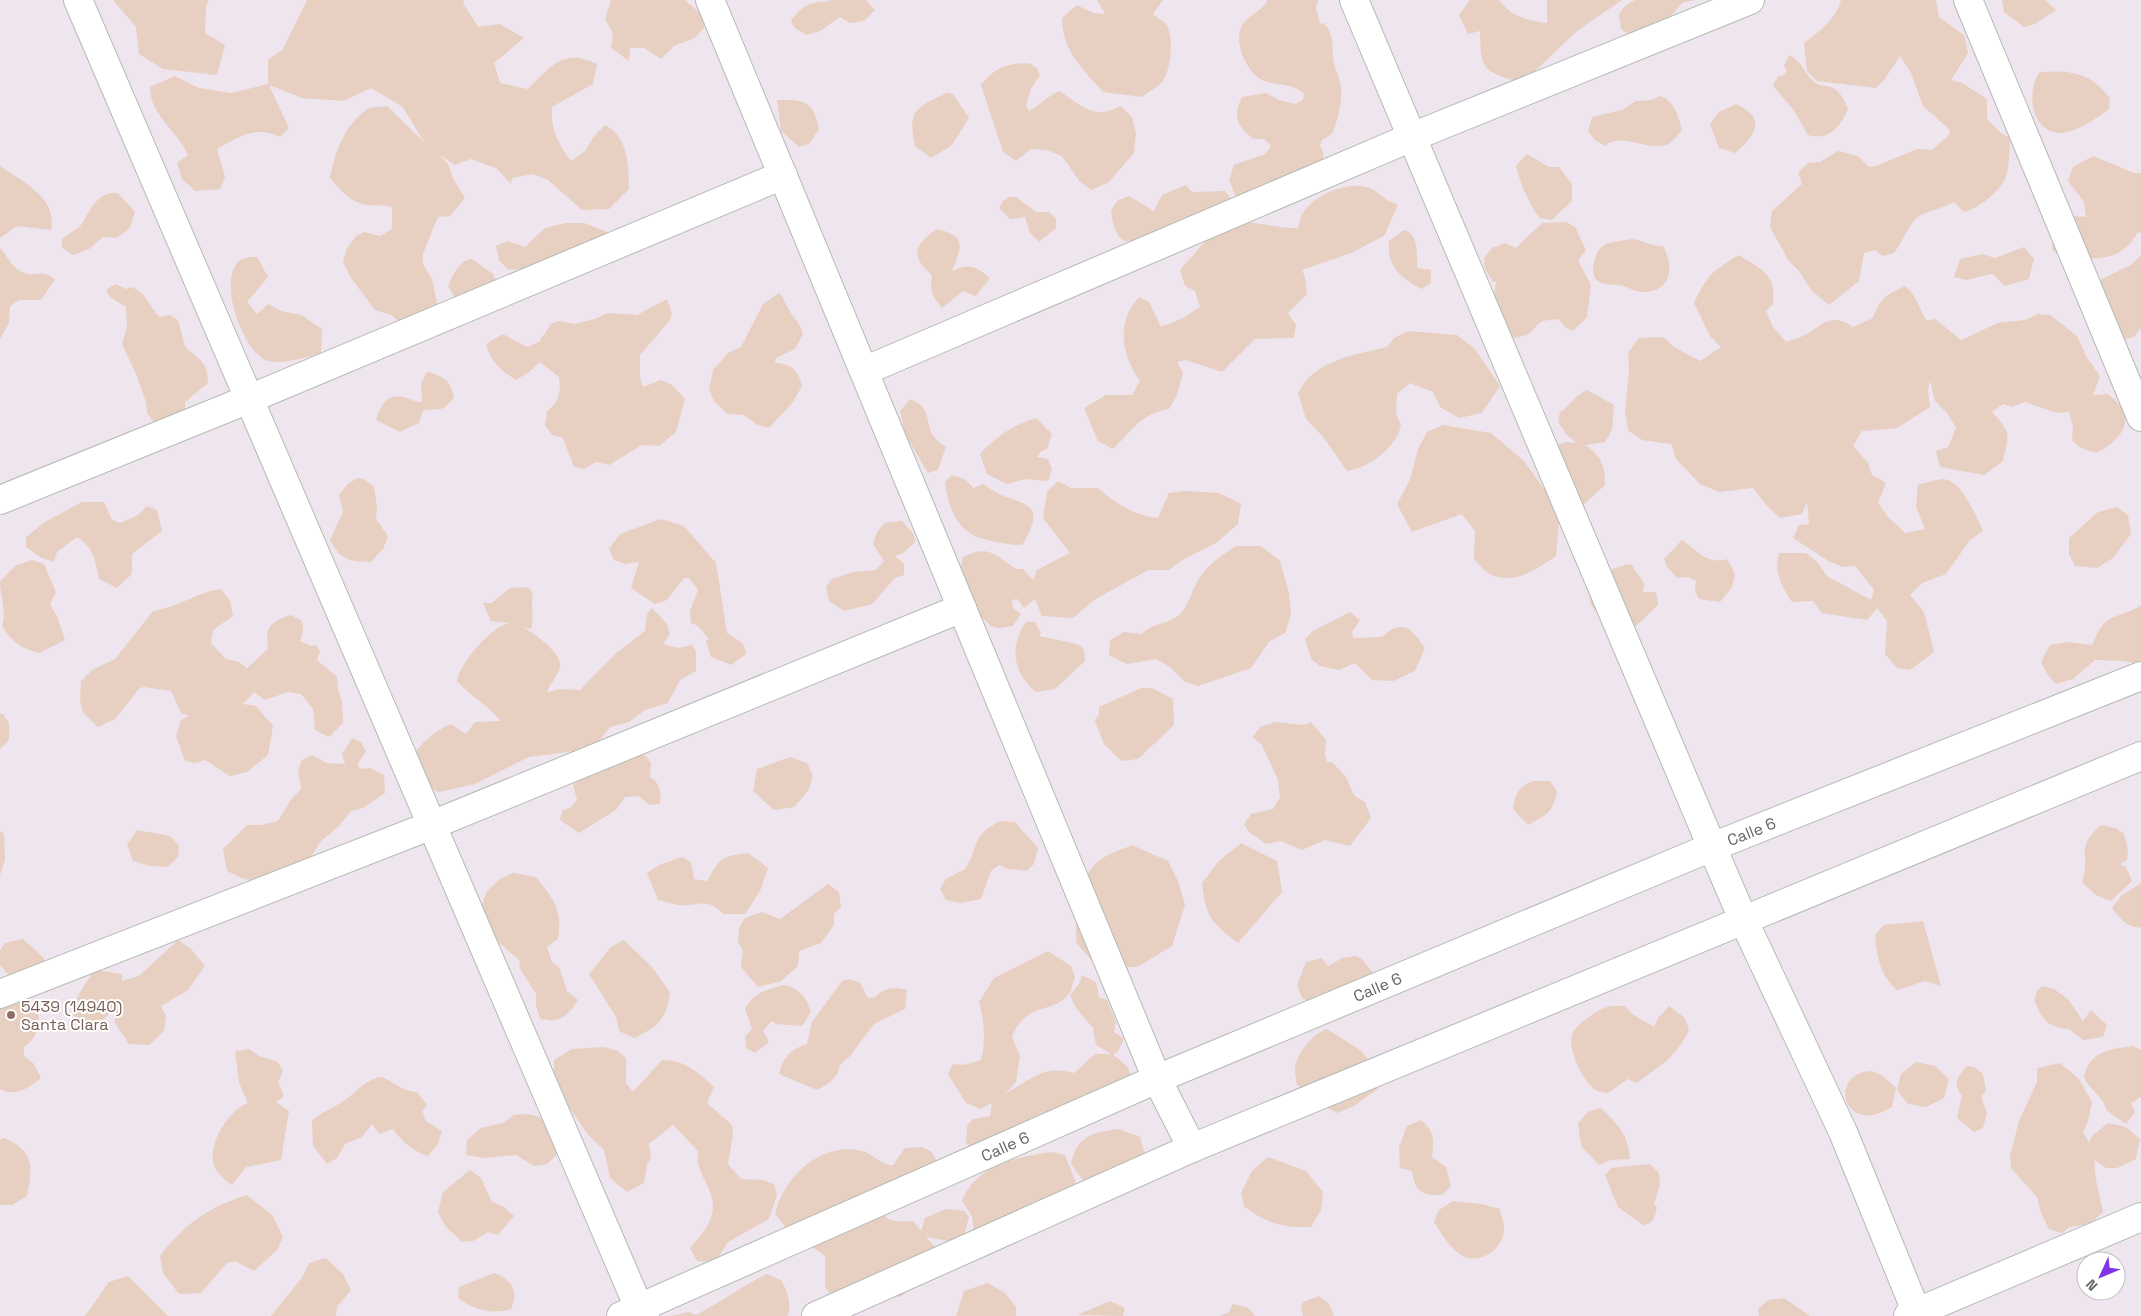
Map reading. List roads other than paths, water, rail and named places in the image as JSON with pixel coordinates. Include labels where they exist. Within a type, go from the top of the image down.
[{"type":"street","points":[[78,0],[432,825],[635,1313]]},
{"type":"street","points":[[710,0],[1157,1079],[1192,1148]]},
{"type":"street","points":[[1354,0],[1743,919],[1843,1132],[1914,1315],[2141,1217]]},
{"type":"street","points":[[864,371],[1412,137],[1750,0]]},
{"type":"street","points":[[1968,0],[2141,417]]},
{"type":"street","points":[[0,500],[250,399],[783,175]]},
{"type":"street","points":[[0,994],[432,825],[962,608]]},
{"type":"street","name":"Calle 6","points":[[635,1313],[1157,1079],[1712,847],[2141,676]]},
{"type":"street","points":[[816,1316],[1192,1148],[2141,756]]},
{"type":"place","name":"5439 (14940) Santa Clara","points":[[11,1015]]}]
